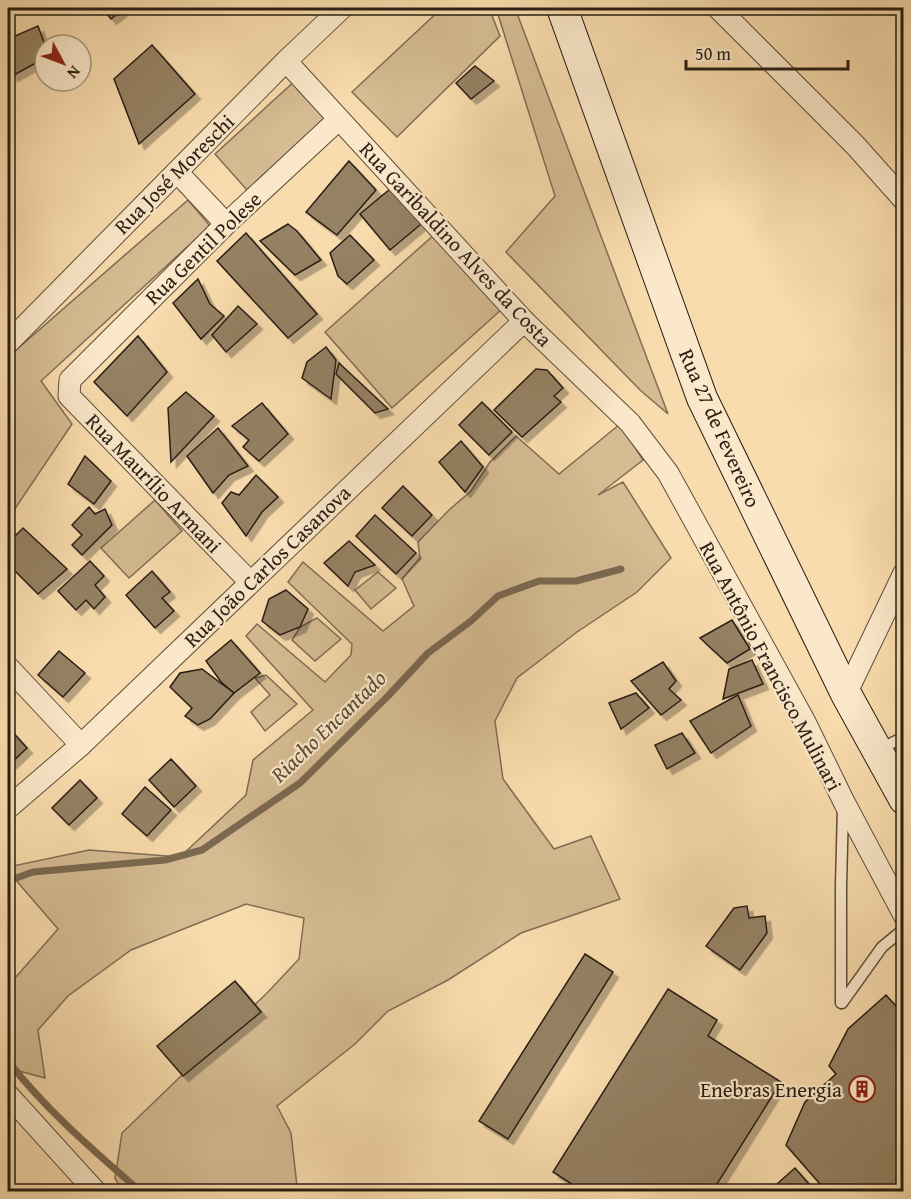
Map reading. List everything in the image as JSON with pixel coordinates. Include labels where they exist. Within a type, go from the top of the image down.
[{"type":"main road","name":"Rua 27 de Fevereiro","points":[[562,8],[702,398],[846,694],[894,750],[903,799]]},
{"type":"street","name":"Rua José Moreschi","points":[[8,343],[286,61],[342,8]]},
{"type":"street","points":[[718,8],[855,146],[903,200]]},
{"type":"street","name":"Rua Garibaldino Alves da Costa","points":[[286,61],[524,321],[630,423]]},
{"type":"street","name":"Rua Gentil Polese","points":[[70,380],[226,224],[339,119]]},
{"type":"street","points":[[177,171],[226,224]]},
{"type":"street","name":"Rua João Carlos Casanova","points":[[8,808],[81,745],[524,321]]},
{"type":"street","name":"Rua Maurílio Armani","points":[[70,380],[69,396],[250,582]]},
{"type":"street","name":"Rua Antônio Francisco Mulinari","points":[[630,423],[668,473],[805,722],[903,915]]},
{"type":"street","points":[[846,694],[903,573]]},
{"type":"street","points":[[8,667],[81,745]]},
{"type":"street","points":[[8,1095],[96,1191]]},
{"type":"lane","points":[[844,802],[841,866],[841,1004],[882,947],[903,929]]},
{"type":"shaded area","points":[[442,8],[489,8],[500,36],[397,137],[352,92]]},
{"type":"shaded area","points":[[496,8],[515,8],[668,414],[640,390],[506,252],[555,196]]},
{"type":"shaded area","points":[[297,79],[330,114],[247,190],[215,154]]},
{"type":"shaded area","points":[[188,200],[210,226],[41,381],[72,424],[8,519],[8,357]]},
{"type":"shaded area","points":[[435,234],[502,309],[392,408],[325,332]]},
{"type":"shaded area","points":[[620,424],[643,460],[598,495],[623,482],[671,558],[637,592],[577,632],[517,678],[495,721],[503,779],[554,849],[591,836],[620,899],[521,933],[448,980],[388,1011],[355,1044],[277,1106],[291,1133],[297,1186],[301,1191],[122,1191],[115,1178],[122,1133],[268,992],[299,959],[304,918],[246,904],[131,950],[68,996],[38,1030],[45,1078],[19,1071],[8,1061],[8,986],[58,929],[8,871],[8,867],[89,850],[180,857],[246,795],[253,760],[313,710],[246,636],[257,624],[325,682],[351,655],[352,644],[288,582],[303,562],[383,631],[414,606],[402,579],[420,558],[418,542],[471,491],[490,462],[516,436],[559,474]]},
{"type":"shaded area","points":[[155,500],[182,531],[129,578],[101,548]]},
{"type":"shaded area","points":[[378,572],[396,588],[371,609],[355,590]]},
{"type":"shaded area","points":[[317,618],[341,639],[315,661],[292,640],[300,627]]},
{"type":"shaded area","points":[[266,675],[297,704],[265,731],[251,712],[270,695],[255,678]]},
{"type":"building","points":[[102,8],[125,8],[111,19]]},
{"type":"building","points":[[38,26],[41,33],[33,33],[33,65],[12,76],[8,58],[8,39]]},
{"type":"building","points":[[152,45],[195,94],[139,144],[114,79]]},
{"type":"building","points":[[475,66],[494,81],[471,99],[456,83]]},
{"type":"building","points":[[349,161],[376,190],[337,235],[306,212]]},
{"type":"building","points":[[396,184],[426,220],[390,250],[360,214]]},
{"type":"building","points":[[288,224],[297,231],[321,260],[295,275],[260,241]]},
{"type":"building","points":[[246,233],[317,314],[288,338],[217,261]]},
{"type":"building","points":[[350,235],[374,260],[347,284],[338,276],[330,253]]},
{"type":"building","points":[[198,279],[210,304],[224,316],[201,339],[173,303]]},
{"type":"building","points":[[238,306],[257,324],[226,352],[212,335]]},
{"type":"building","points":[[138,336],[167,372],[127,416],[94,382]]},
{"type":"building","points":[[326,347],[336,360],[331,399],[302,378],[307,362]]},
{"type":"building","points":[[339,363],[388,409],[375,413],[336,374]]},
{"type":"building","points":[[536,369],[547,370],[563,388],[554,396],[561,402],[522,437],[494,410]]},
{"type":"building","points":[[186,392],[214,416],[171,462],[168,408]]},
{"type":"building","points":[[482,402],[512,432],[489,455],[459,425]]},
{"type":"building","points":[[262,403],[288,434],[259,461],[243,447],[249,440],[232,426]]},
{"type":"building","points":[[218,428],[248,466],[229,475],[213,493],[187,456]]},
{"type":"building","points":[[461,441],[483,467],[465,492],[439,462]]},
{"type":"building","points":[[85,456],[111,481],[94,504],[68,484]]},
{"type":"building","points":[[256,475],[278,497],[262,512],[246,536],[222,503],[231,492],[239,495]]},
{"type":"building","points":[[403,486],[432,515],[412,536],[382,508]]},
{"type":"building","points":[[89,507],[95,514],[105,509],[112,525],[82,555],[72,545],[82,535],[72,525]]},
{"type":"building","points":[[375,515],[416,553],[396,574],[356,536]]},
{"type":"building","points":[[23,528],[67,569],[38,594],[8,564],[8,543]]},
{"type":"building","points":[[349,541],[375,565],[355,572],[348,586],[324,563]]},
{"type":"building","points":[[90,561],[104,576],[95,585],[105,597],[94,609],[86,600],[76,610],[58,591]]},
{"type":"building","points":[[152,571],[170,592],[162,598],[174,611],[155,628],[126,595]]},
{"type":"building","points":[[286,590],[308,609],[300,627],[280,635],[262,621],[269,599]]},
{"type":"building","points":[[732,620],[750,649],[727,663],[700,638]]},
{"type":"building","points":[[231,640],[260,673],[234,693],[221,682],[206,661]]},
{"type":"building","points":[[59,651],[85,673],[63,697],[38,675]]},
{"type":"building","points":[[752,660],[763,684],[723,699],[729,669]]},
{"type":"building","points":[[663,662],[676,681],[669,689],[681,700],[661,715],[631,681]]},
{"type":"building","points":[[202,669],[234,693],[210,719],[198,725],[185,716],[192,708],[170,687],[180,673]]},
{"type":"building","points":[[636,693],[649,708],[621,729],[609,703]]},
{"type":"building","points":[[738,695],[751,726],[711,753],[690,721]]},
{"type":"building","points":[[8,727],[27,748],[8,766]]},
{"type":"building","points":[[682,733],[695,753],[667,769],[655,745]]},
{"type":"building","points":[[171,759],[196,786],[174,807],[149,780]]},
{"type":"building","points":[[80,780],[97,798],[69,825],[52,808]]},
{"type":"building","points":[[145,787],[171,810],[147,836],[122,814]]},
{"type":"building","points":[[747,906],[749,918],[765,916],[767,933],[740,970],[706,946],[734,908]]},
{"type":"building","points":[[585,954],[613,972],[508,1139],[479,1121]]},
{"type":"building","points":[[235,981],[261,1012],[183,1076],[157,1046]]},
{"type":"building","points":[[668,989],[717,1020],[708,1036],[781,1082],[712,1192],[584,1192],[553,1172]]},
{"type":"building","name":"Enebras Energia","points":[[886,995],[904,1015],[904,1069],[900,1071],[904,1075],[904,1134],[901,1137],[904,1140],[904,1192],[827,1192],[786,1145],[805,1102],[836,1074],[829,1066],[848,1029]]},
{"type":"building","points":[[795,1168],[816,1192],[768,1192]]},
{"type":"waterway","name":"Riacho Encantado","points":[[8,881],[33,872],[165,860],[202,850],[300,783],[428,653],[471,621],[498,596],[539,581],[576,581],[621,569]]},
{"type":"waterway","points":[[8,1061],[54,1113],[141,1192]]},
{"type":"place","name":"Enebras Energia","points":[[862,1089]]}]
